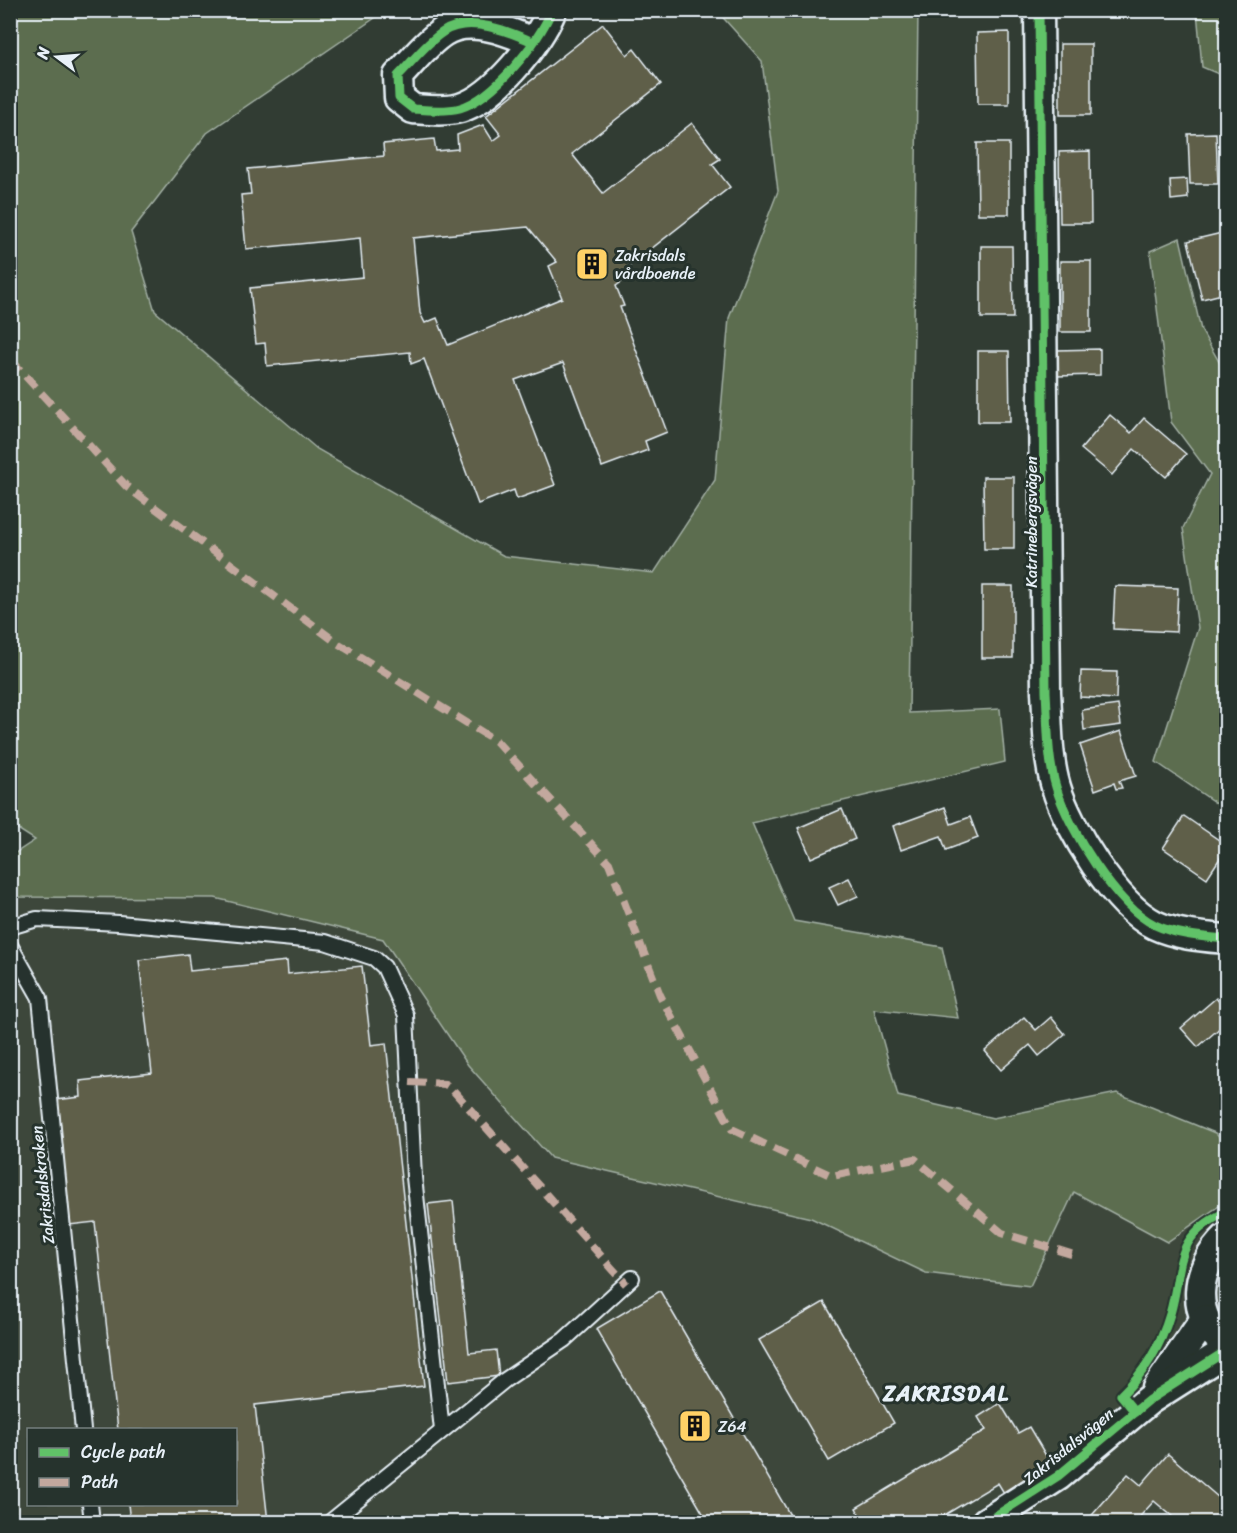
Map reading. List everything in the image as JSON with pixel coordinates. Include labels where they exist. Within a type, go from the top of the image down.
[{"type":"street","points":[[534,42],[552,10]]},
{"type":"street","name":"Katrinebergsvägen","points":[[1039,10],[1046,692],[1050,757],[1056,788],[1103,876],[1133,912],[1157,926],[1227,939]]},
{"type":"street","points":[[1227,1238],[1213,1250],[1204,1266],[1199,1293],[1205,1319],[1212,1330],[1227,1344]]},
{"type":"street","points":[[1149,1400],[1205,1319]]},
{"type":"street","name":"Zakrisdalsvägen","points":[[986,1522],[1058,1476],[1149,1400],[1227,1351]]},
{"type":"lane","points":[[10,927],[37,919],[119,923],[325,942],[374,958],[384,968],[406,1015],[414,1177],[442,1431]]},
{"type":"lane","name":"Zakrisdalskroken","points":[[10,945],[40,998],[83,1428]]},
{"type":"lane","points":[[330,1522],[505,1380],[564,1340],[632,1278]]},
{"type":"lane","points":[[90,1506],[92,1522]]},
{"type":"shaded area","points":[[10,897],[215,898],[383,939],[551,1158],[811,1218],[926,1273],[1030,1286],[1074,1191],[1167,1242],[1226,1201],[1226,1522],[26,1522],[10,1494]]},
{"type":"green space","points":[[11,10],[385,11],[207,133],[131,232],[155,311],[317,449],[504,556],[654,573],[715,480],[729,318],[778,191],[762,61],[717,11],[918,11],[909,713],[1000,709],[1005,762],[752,823],[794,921],[942,947],[958,1018],[874,1009],[898,1096],[993,1118],[1117,1093],[1215,1133],[1226,1144],[1226,1201],[1167,1242],[1074,1192],[1030,1286],[926,1273],[811,1218],[551,1158],[468,1065],[383,939],[215,898],[11,897],[11,856],[35,840],[10,824]]},
{"type":"green space","points":[[1197,11],[1226,11],[1226,77],[1202,67]]},
{"type":"green space","points":[[1180,238],[1201,330],[1226,374],[1226,810],[1156,762],[1198,628],[1183,528],[1210,474],[1171,422],[1150,251]]},
{"type":"building","name":"Zakrisdals vårdboende","points":[[603,24],[627,55],[634,49],[661,84],[572,154],[603,193],[692,123],[720,159],[712,164],[730,187],[628,267],[633,274],[616,286],[624,306],[620,307],[667,432],[645,441],[648,450],[602,467],[563,363],[515,380],[555,485],[517,499],[514,490],[478,504],[424,359],[411,364],[410,352],[267,366],[265,343],[256,344],[250,288],[363,277],[360,238],[246,249],[241,195],[251,194],[248,169],[384,156],[383,144],[434,139],[436,151],[458,149],[457,135],[483,125],[493,141],[501,135],[486,116]],"holes":[[[528,227],[557,262],[549,266],[562,298],[448,345],[437,318],[425,323],[420,313],[413,238]]]},
{"type":"building","points":[[1009,32],[1009,104],[978,104],[977,33]]},
{"type":"building","points":[[1060,44],[1091,44],[1091,115],[1060,115]]},
{"type":"building","points":[[1216,133],[1218,184],[1190,184],[1188,134]]},
{"type":"building","points":[[977,143],[1009,143],[1009,214],[978,214]]},
{"type":"building","points":[[1090,151],[1091,223],[1060,223],[1059,152]]},
{"type":"building","points":[[1187,179],[1188,198],[1171,200],[1170,180]]},
{"type":"building","points":[[1226,232],[1226,293],[1202,299],[1188,241]]},
{"type":"building","points":[[981,246],[1012,246],[1013,318],[981,318]]},
{"type":"building","points":[[1060,261],[1091,261],[1091,332],[1060,332]]},
{"type":"building","points":[[1100,349],[1100,375],[1056,376],[1056,350]]},
{"type":"building","points":[[978,351],[1009,351],[1010,422],[978,422]]},
{"type":"building","points":[[1110,415],[1131,433],[1144,418],[1186,454],[1166,477],[1134,449],[1112,475],[1081,449]]},
{"type":"building","points":[[983,477],[1014,477],[1014,549],[984,549]]},
{"type":"building","points":[[982,586],[1013,586],[1013,658],[982,658]]},
{"type":"building","points":[[1115,586],[1178,588],[1176,632],[1113,629]]},
{"type":"building","points":[[1081,671],[1117,672],[1116,699],[1080,697]]},
{"type":"building","points":[[1118,705],[1121,725],[1084,730],[1082,710]]},
{"type":"building","points":[[1121,731],[1136,776],[1119,781],[1122,788],[1116,789],[1114,783],[1095,790],[1080,745]]},
{"type":"building","points":[[945,807],[951,824],[970,817],[978,838],[946,850],[941,836],[901,850],[893,826]]},
{"type":"building","points":[[842,809],[855,839],[811,858],[798,828]]},
{"type":"building","points":[[1184,816],[1226,845],[1226,849],[1207,878],[1163,848]]},
{"type":"building","points":[[849,878],[858,896],[838,905],[829,887]]},
{"type":"building","points":[[188,954],[190,971],[287,961],[288,974],[362,966],[371,1045],[386,1043],[424,1386],[255,1405],[268,1522],[130,1522],[128,1506],[237,1506],[237,1428],[118,1428],[95,1222],[69,1225],[55,1100],[81,1097],[80,1081],[152,1073],[139,960]]},
{"type":"building","points":[[1216,998],[1226,1010],[1226,1031],[1222,1026],[1198,1047],[1181,1028]]},
{"type":"building","points":[[1024,1017],[1036,1030],[1051,1017],[1065,1034],[1039,1056],[1030,1045],[1001,1070],[985,1051]]},
{"type":"building","points":[[453,1201],[469,1353],[496,1350],[499,1376],[448,1382],[428,1204]]},
{"type":"building","name":"Z64","points":[[660,1291],[794,1522],[708,1522],[596,1329]]},
{"type":"building","points":[[824,1302],[894,1423],[829,1461],[759,1340]]},
{"type":"building","points":[[1000,1403],[1018,1433],[1029,1427],[1051,1464],[1004,1493],[998,1483],[933,1522],[864,1522],[856,1508],[986,1430],[978,1417]]},
{"type":"building","points":[[1168,1454],[1226,1504],[1226,1522],[1179,1522],[1154,1501],[1135,1522],[1086,1522],[1128,1474],[1141,1485]]},
{"type":"marked path","points":[[10,359],[127,487],[336,642],[496,741],[609,863],[660,995],[732,1129],[832,1176],[915,1159],[1002,1233],[1074,1255]]},
{"type":"marked path","points":[[410,1082],[445,1084],[451,1088],[626,1284]]},
{"type":"cycle path","points":[[533,42],[488,26],[453,27],[431,42],[398,76],[399,98],[413,109],[430,110],[455,109],[473,102],[487,93],[514,68],[536,38],[552,10]]},
{"type":"cycle path","points":[[1039,10],[1046,692],[1048,740],[1053,776],[1062,804],[1082,844],[1125,901],[1155,925],[1190,935],[1226,939]]},
{"type":"cycle path","points":[[1135,1412],[1121,1395],[1144,1368],[1162,1337],[1170,1314],[1179,1267],[1188,1243],[1208,1222],[1226,1212]]},
{"type":"cycle path","points":[[986,1522],[1058,1476],[1149,1400],[1226,1351]]},
{"type":"place","name":"Zakrisdals vårdboende","points":[[592,264]]},
{"type":"place","name":"Z64","points":[[695,1426]]},
{"type":"district","name":"ZAKRISDAL","points":[[946,1393]]}]
